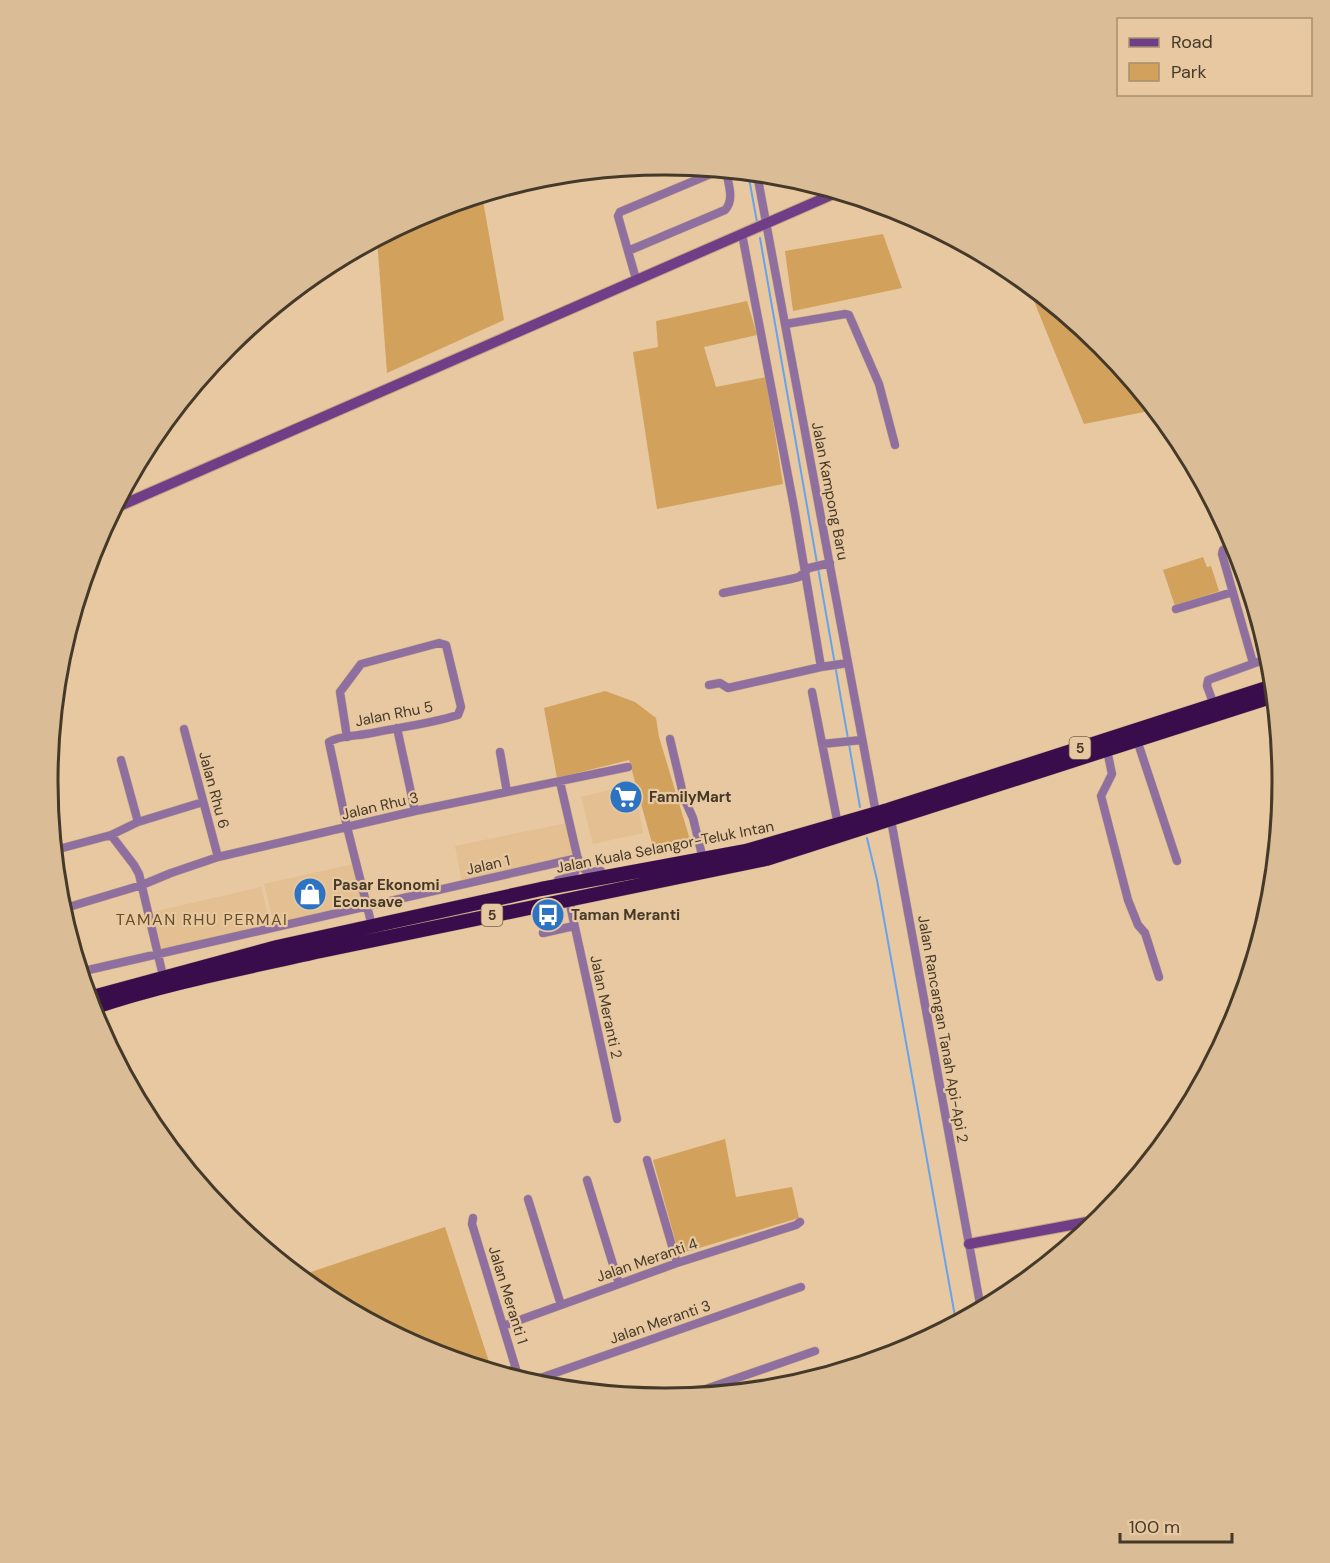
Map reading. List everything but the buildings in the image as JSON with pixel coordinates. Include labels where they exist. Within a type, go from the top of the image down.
[{"type":"highway","name":"Jalan Kuala Selangor-Teluk Intan","points":[[102,1005],[164,982],[277,947],[541,890],[746,851],[838,825],[1264,689]]},
{"type":"highway","name":"Jalan Kuala Selangor-Teluk Intan","points":[[98,996],[712,872],[766,859],[1265,699]]},
{"type":"street","points":[[636,279],[618,216],[620,212],[706,176]]},
{"type":"street","points":[[628,251],[725,210],[729,206],[731,195],[728,178]]},
{"type":"street","name":"Jalan Kampong Baru","points":[[760,183],[827,564],[848,663],[858,741],[876,813]]},
{"type":"street","points":[[126,503],[826,197]]},
{"type":"street","points":[[742,234],[807,570],[821,667]]},
{"type":"street","points":[[786,324],[849,315],[879,384],[895,445]]},
{"type":"street","points":[[1225,549],[1222,552],[1254,663]]},
{"type":"street","points":[[723,593],[791,579],[807,570],[827,564]]},
{"type":"street","points":[[1176,609],[1233,592]]},
{"type":"street","name":"Jalan Rhu 5","points":[[347,737],[340,692],[361,664],[439,643],[444,644],[447,648],[461,707],[460,713],[456,716],[332,740],[329,746],[348,827]]},
{"type":"street","points":[[1214,705],[1207,686],[1208,680],[1260,661]]},
{"type":"street","points":[[709,685],[720,683],[728,688],[848,663]]},
{"type":"street","points":[[812,692],[838,825]]},
{"type":"street","points":[[397,728],[415,811]]},
{"type":"street","name":"Jalan Rhu 6","points":[[184,729],[218,857]]},
{"type":"street","points":[[670,739],[684,798],[693,818],[703,859]]},
{"type":"street","points":[[1137,740],[1177,861]]},
{"type":"street","points":[[822,744],[858,741]]},
{"type":"street","points":[[1107,750],[1112,774],[1101,796],[1128,900],[1138,925],[1145,933],[1159,977]]},
{"type":"street","points":[[500,752],[507,792]]},
{"type":"street","points":[[121,760],[138,822]]},
{"type":"street","name":"Jalan Rhu 3","points":[[71,906],[142,885],[218,857],[415,811],[628,766]]},
{"type":"street","points":[[560,782],[579,861],[587,872],[615,869],[628,873]]},
{"type":"street","points":[[63,848],[111,835],[138,822],[203,802]]},
{"type":"street","name":"Jalan Rancangan Tanah Api-Api 2","points":[[891,820],[979,1300]]},
{"type":"street","points":[[348,827],[372,926]]},
{"type":"street","points":[[111,835],[134,865],[142,885],[164,982]]},
{"type":"street","points":[[541,890],[559,879],[573,876],[579,861]]},
{"type":"street","name":"Jalan 1","points":[[89,970],[579,861]]},
{"type":"street","name":"Jalan Meranti 2","points":[[569,900],[617,1119]]},
{"type":"street","points":[[543,933],[574,926]]},
{"type":"street","points":[[273,928],[277,947]]},
{"type":"street","points":[[647,1160],[677,1263]]},
{"type":"street","points":[[586,1179],[620,1284]]},
{"type":"street","points":[[528,1199],[561,1305]]},
{"type":"street","name":"Jalan Meranti 1","points":[[473,1218],[472,1224],[516,1369]]},
{"type":"street","name":"Jalan Meranti 4","points":[[503,1326],[677,1263],[800,1222]]},
{"type":"street","points":[[969,1244],[1080,1223]]},
{"type":"street","name":"Jalan Meranti 3","points":[[547,1376],[801,1287]]},
{"type":"street","points":[[713,1386],[815,1351]]},
{"type":"shaded area","points":[[634,784],[643,833],[593,844],[581,797]]},
{"type":"shaded area","points":[[567,823],[575,856],[462,882],[455,846]]},
{"type":"shaded area","points":[[353,864],[362,904],[274,924],[264,884]]},
{"type":"shaded area","points":[[261,887],[270,924],[161,949],[153,912]]},
{"type":"green space","points":[[483,203],[504,320],[387,373],[378,248],[433,221]]},
{"type":"green space","points":[[883,234],[902,288],[793,311],[785,251]]},
{"type":"green space","points":[[1033,300],[1094,353],[1146,412],[1084,424]]},
{"type":"green space","points":[[747,301],[757,335],[704,347],[716,387],[766,377],[783,484],[657,509],[633,352],[658,347],[656,321]]},
{"type":"green space","points":[[1203,557],[1207,567],[1211,566],[1219,591],[1175,606],[1163,570]]},
{"type":"green space","points":[[605,691],[635,702],[656,718],[659,737],[691,843],[655,854],[629,760],[557,778],[544,708]]},
{"type":"green space","points":[[725,1139],[736,1197],[792,1187],[799,1218],[679,1254],[653,1160]]},
{"type":"green space","points":[[445,1227],[489,1361],[433,1342],[397,1325],[362,1307],[309,1273]]},
{"type":"waterway","points":[[749,181],[757,222]]},
{"type":"waterway","points":[[760,238],[817,563]]},
{"type":"waterway","points":[[818,568],[860,807]]},
{"type":"waterway","points":[[867,838],[877,880],[955,1314]]},
{"type":"place","name":"FamilyMart","points":[[626,797]]},
{"type":"place","name":"Pasar Ekonomi Econsave","points":[[310,894]]},
{"type":"place","name":"Taman Meranti","points":[[548,915]]},
{"type":"district","name":"TAMAN RHU PERMAI","points":[[202,919]]}]
